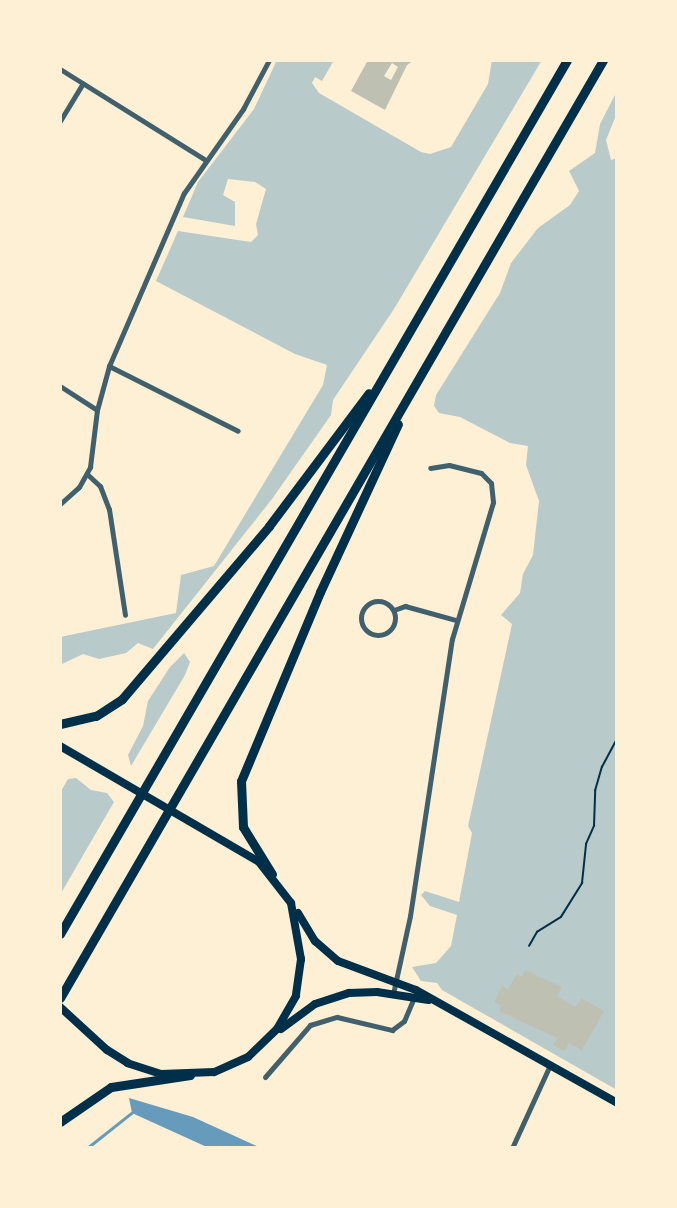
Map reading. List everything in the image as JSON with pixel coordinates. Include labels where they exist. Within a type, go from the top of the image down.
[{"type":"highway","points":[[60,934],[567,60]]},
{"type":"highway","points":[[60,998],[603,60]]},
{"type":"highway","points":[[60,724],[96,716],[128,692],[269,526],[393,359]]},
{"type":"highway","points":[[272,874],[243,827],[239,802],[244,772],[344,540],[425,368]]},
{"type":"highway","points":[[60,1122],[111,1087],[190,1075]]},
{"type":"main road","points":[[60,746],[237,847],[272,874],[315,941],[330,956],[416,990],[428,1000],[617,1103]]},
{"type":"main road","points":[[264,1044],[288,1012],[300,981],[301,947],[291,903]]},
{"type":"main road","points":[[60,1006],[120,1059],[152,1072],[190,1075],[231,1066],[264,1044],[300,1014],[326,999],[358,992],[393,994],[413,1000],[428,1000]]},
{"type":"street","points":[[60,504],[87,474],[93,456],[97,410],[109,366],[184,193],[204,159],[243,109],[269,60]]},
{"type":"street","points":[[60,69],[204,159]]},
{"type":"street","points":[[60,121],[83,83]]},
{"type":"street","points":[[109,366],[238,431]]},
{"type":"street","points":[[60,386],[97,410]]},
{"type":"street","points":[[393,994],[456,620],[491,514],[493,493],[488,480],[474,470],[449,465],[429,468]]},
{"type":"street","points":[[87,474],[100,486],[109,508],[124,615]]},
{"type":"street","points":[[383,601],[394,610],[395,623],[386,634],[373,635],[362,626],[361,613],[370,602],[383,601]]},
{"type":"street","points":[[394,610],[405,606],[456,620]]},
{"type":"street","points":[[265,1077],[310,1025],[337,1017],[392,1030],[404,1021],[416,990]]},
{"type":"street","points":[[512,1148],[550,1065]]},
{"type":"path","points":[[529,946],[537,932],[561,917],[582,883],[584,853],[594,826],[595,791],[602,767],[617,738]]},
{"type":"shaded area","points":[[277,60],[334,60],[322,81],[315,77],[312,83],[319,93],[421,152],[430,154],[451,147],[488,84],[492,60],[542,60],[394,309],[333,400],[331,415],[272,499],[153,649],[138,643],[126,653],[99,659],[83,654],[60,665],[60,637],[176,613],[181,575],[214,566],[323,385],[327,365],[295,354],[156,281],[178,231],[251,242],[258,235],[256,224],[266,189],[255,182],[228,179],[223,195],[235,202],[235,226],[183,217],[198,182],[254,109]]},
{"type":"shaded area","points":[[617,91],[617,113],[606,140],[611,160],[617,158],[617,1090],[442,990],[437,983],[421,981],[412,967],[436,963],[451,946],[457,915],[430,906],[421,895],[425,891],[459,902],[472,833],[468,826],[512,624],[501,615],[520,593],[523,574],[533,555],[539,501],[526,465],[528,446],[510,443],[460,417],[439,413],[434,406],[436,395],[500,293],[511,263],[538,228],[570,205],[579,191],[569,171],[595,153],[600,124]]},
{"type":"shaded area","points":[[184,653],[190,662],[185,675],[131,766],[128,755],[143,726],[148,701],[170,667]]},
{"type":"shaded area","points":[[76,778],[91,790],[107,793],[114,802],[60,895],[60,793],[68,779]]},
{"type":"water","points":[[129,1098],[193,1117],[261,1148],[209,1148],[132,1113]]},
{"type":"building","points":[[368,60],[414,60],[407,65],[385,110],[351,91]],"holes":[[[392,63],[398,67],[391,80],[384,76]]]},
{"type":"building","points":[[525,970],[562,987],[557,996],[576,1007],[581,998],[604,1011],[582,1050],[569,1043],[564,1051],[553,1045],[557,1038],[499,1011],[501,1006],[494,1002],[502,986],[508,989],[517,974],[522,977]]},
{"type":"waterway","points":[[87,1148],[135,1110]]}]
